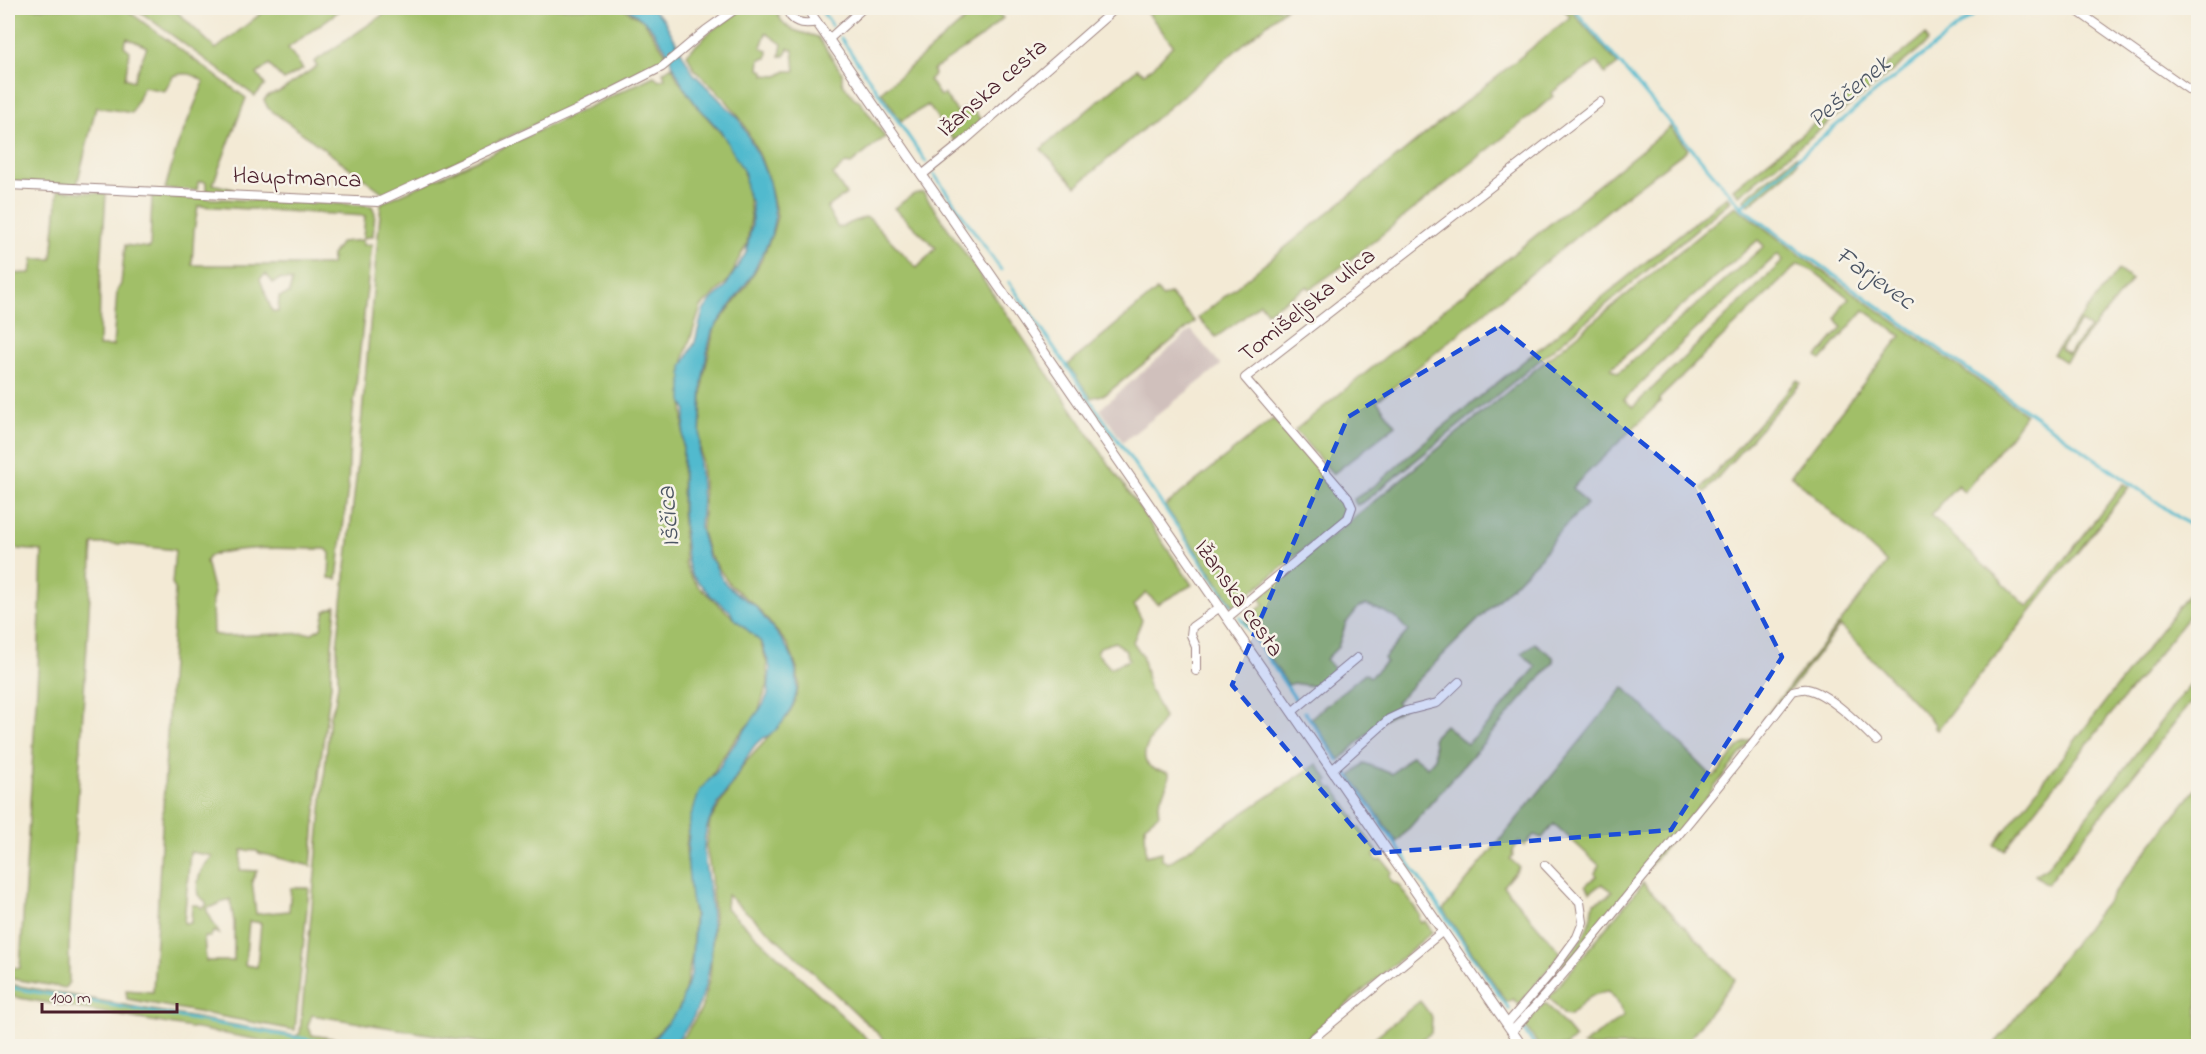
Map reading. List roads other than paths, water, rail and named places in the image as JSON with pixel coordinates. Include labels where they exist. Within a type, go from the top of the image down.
[{"type":"street","name":"Hauptmanca","points":[[8,185],[378,202],[579,109],[662,67],[737,8]]},
{"type":"street","points":[[787,8],[787,12],[794,21],[817,22]]},
{"type":"street","name":"Ižanska cesta","points":[[807,8],[1522,1047]]},
{"type":"street","points":[[829,39],[863,8]]},
{"type":"street","name":"Ižanska cesta","points":[[922,175],[1116,8]]},
{"type":"street","points":[[2073,8],[2199,96]]},
{"type":"street","name":"Tomišeljska ulica","points":[[1227,618],[1348,518],[1352,507],[1348,498],[1245,378],[1600,102]]},
{"type":"street","points":[[1196,671],[1196,647],[1191,635],[1192,627],[1220,607]]},
{"type":"street","points":[[1292,712],[1357,658]]},
{"type":"street","points":[[1332,770],[1389,719],[1406,711],[1437,703],[1459,682]]},
{"type":"street","points":[[1512,1031],[1552,987],[1748,750],[1793,690],[1806,688],[1822,695],[1851,716],[1876,741]]},
{"type":"street","points":[[1506,1047],[1512,1031],[1577,937],[1583,922],[1580,902],[1545,865]]},
{"type":"street","points":[[1304,1047],[1443,931]]},
{"type":"water","name":"Iščica","points":[[627,8],[651,8],[664,20],[693,73],[739,119],[769,182],[775,216],[771,236],[752,275],[712,331],[707,353],[702,383],[699,462],[702,500],[700,528],[708,557],[725,583],[754,605],[787,648],[794,664],[797,683],[793,704],[786,718],[771,734],[753,747],[716,807],[706,831],[705,862],[712,914],[708,976],[695,1014],[671,1046],[648,1046],[679,1009],[691,974],[695,914],[687,857],[690,819],[700,790],[717,771],[763,705],[768,694],[770,668],[762,643],[733,617],[730,611],[710,595],[691,574],[687,560],[683,511],[683,437],[686,409],[682,401],[682,367],[695,342],[703,311],[724,289],[746,253],[752,224],[752,204],[746,190],[745,174],[722,133],[683,86],[665,48],[649,25]]},
{"type":"waterway","points":[[820,8],[832,26]]},
{"type":"waterway","name":"Farjevec","points":[[1573,8],[1741,207],[1811,259],[2198,531]]},
{"type":"waterway","name":"Peščenek","points":[[1741,207],[1866,100],[1982,8]]},
{"type":"waterway","points":[[841,38],[926,162]]},
{"type":"waterway","points":[[934,174],[1001,270]]},
{"type":"waterway","points":[[1009,282],[1231,605]]},
{"type":"waterway","points":[[1240,617],[1296,700]]},
{"type":"waterway","points":[[1305,712],[1338,760]]},
{"type":"waterway","points":[[1342,766],[1509,1009]]},
{"type":"waterway","points":[[8,987],[345,1046]]},
{"type":"waterway","points":[[1524,1030],[1535,1046]]}]
